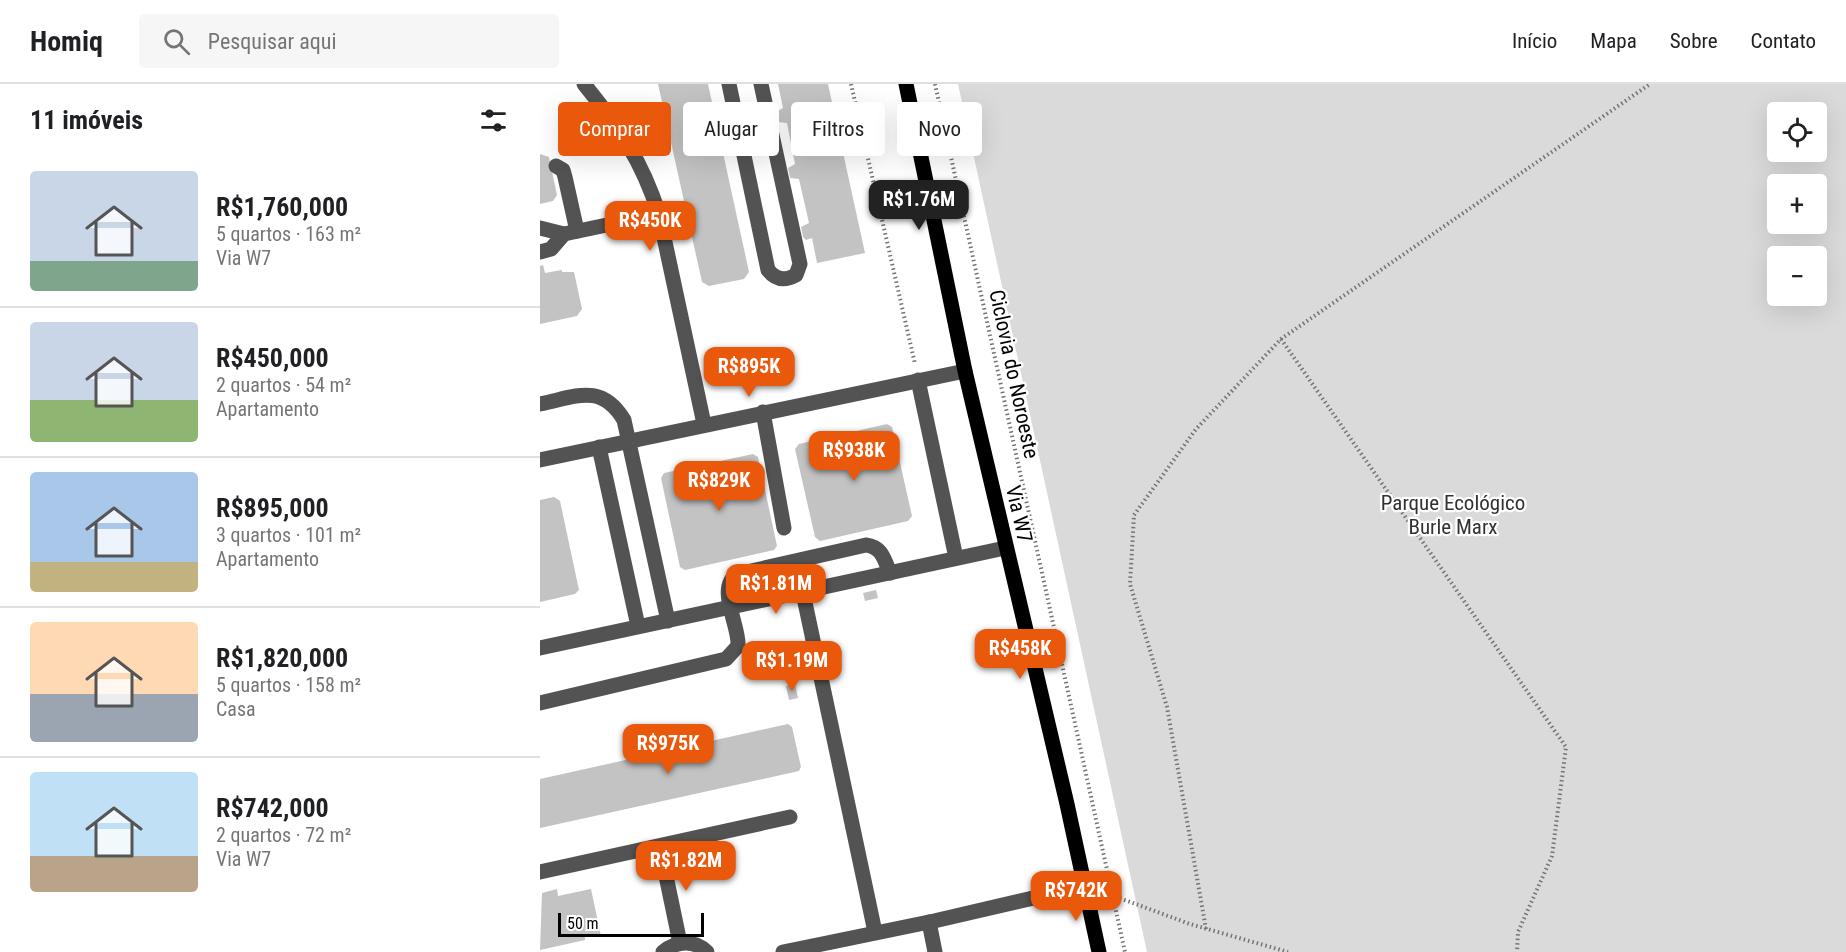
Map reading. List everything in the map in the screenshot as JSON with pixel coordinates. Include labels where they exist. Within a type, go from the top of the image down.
[{"type":"main road","name":"Via W7","points":[[906,84],[965,371],[1099,952]]},
{"type":"street","points":[[584,84],[637,156],[659,214],[704,424]]},
{"type":"street","points":[[729,84],[768,270],[776,278],[783,279],[796,275],[800,264],[761,84]]},
{"type":"street","points":[[556,166],[563,170],[565,177],[570,232]]},
{"type":"street","points":[[540,228],[570,232],[659,214]]},
{"type":"street","points":[[540,252],[551,249],[570,232]]},
{"type":"street","points":[[540,474],[544,460],[704,424],[965,371]]},
{"type":"street","points":[[918,380],[956,558]]},
{"type":"street","points":[[540,404],[596,394],[607,399],[618,410],[630,441],[668,621]]},
{"type":"street","points":[[763,412],[784,528]]},
{"type":"street","points":[[600,447],[638,626]]},
{"type":"street","points":[[540,703],[726,659],[734,652],[738,639],[730,608],[729,586],[738,574],[866,545],[875,546],[881,552],[890,573]]},
{"type":"street","points":[[540,648],[1005,548]]},
{"type":"street","points":[[803,593],[875,932]]},
{"type":"street","points":[[540,872],[790,817]]},
{"type":"street","points":[[660,847],[680,943]]},
{"type":"street","points":[[783,952],[929,922],[1085,886]]},
{"type":"street","points":[[929,922],[935,952]]},
{"type":"street","points":[[663,952],[680,943],[689,943],[706,950],[719,952]]},
{"type":"path","points":[[851,84],[918,380]]},
{"type":"path","name":"Ciclovia do Noroeste","points":[[935,84],[1125,952]]},
{"type":"path","points":[[1206,929],[1167,708],[1130,584],[1134,515],[1196,429],[1281,339],[1650,84]]},
{"type":"path","points":[[1281,339],[1566,747],[1552,856],[1518,932],[1517,952]]},
{"type":"path","points":[[1085,886],[1206,929],[1288,952]]},
{"type":"green space","name":"Parque Ecológico Burle Marx","points":[[958,84],[1846,84],[1846,952],[1147,952],[974,156],[982,156],[982,102],[962,102]]},
{"type":"building","points":[[658,84],[708,84],[712,102],[683,102],[683,156],[724,156],[749,272],[744,279],[709,286],[702,282],[671,142],[671,102],[662,102]]},
{"type":"building","points":[[778,84],[828,84],[832,102],[791,102],[791,144],[787,123],[779,122],[779,110],[783,108]]},
{"type":"building","points":[[540,154],[549,157],[557,195],[553,201],[540,204]]},
{"type":"building","points":[[793,156],[844,156],[865,253],[817,263],[812,238],[806,240],[803,237],[801,227],[809,223],[799,179],[790,178],[788,168],[795,164]]},
{"type":"building","points":[[543,265],[545,273],[562,270],[562,272],[574,272],[582,309],[577,316],[540,324],[540,266]]},
{"type":"building","points":[[887,424],[892,427],[912,516],[908,521],[820,541],[815,537],[795,449],[799,444]]},
{"type":"building","points":[[753,454],[758,457],[777,546],[774,550],[685,570],[680,567],[661,478],[664,473]]},
{"type":"building","points":[[554,497],[560,501],[579,590],[575,594],[540,602],[540,500]]},
{"type":"building","points":[[876,590],[878,598],[865,601],[863,593]]},
{"type":"building","points":[[795,684],[798,698],[789,700],[786,686]]},
{"type":"building","points":[[788,724],[792,727],[801,767],[799,771],[540,828],[540,779]]},
{"type":"building","points":[[557,889],[558,896],[591,889],[601,936],[585,937],[585,940],[540,950],[542,893]]}]
